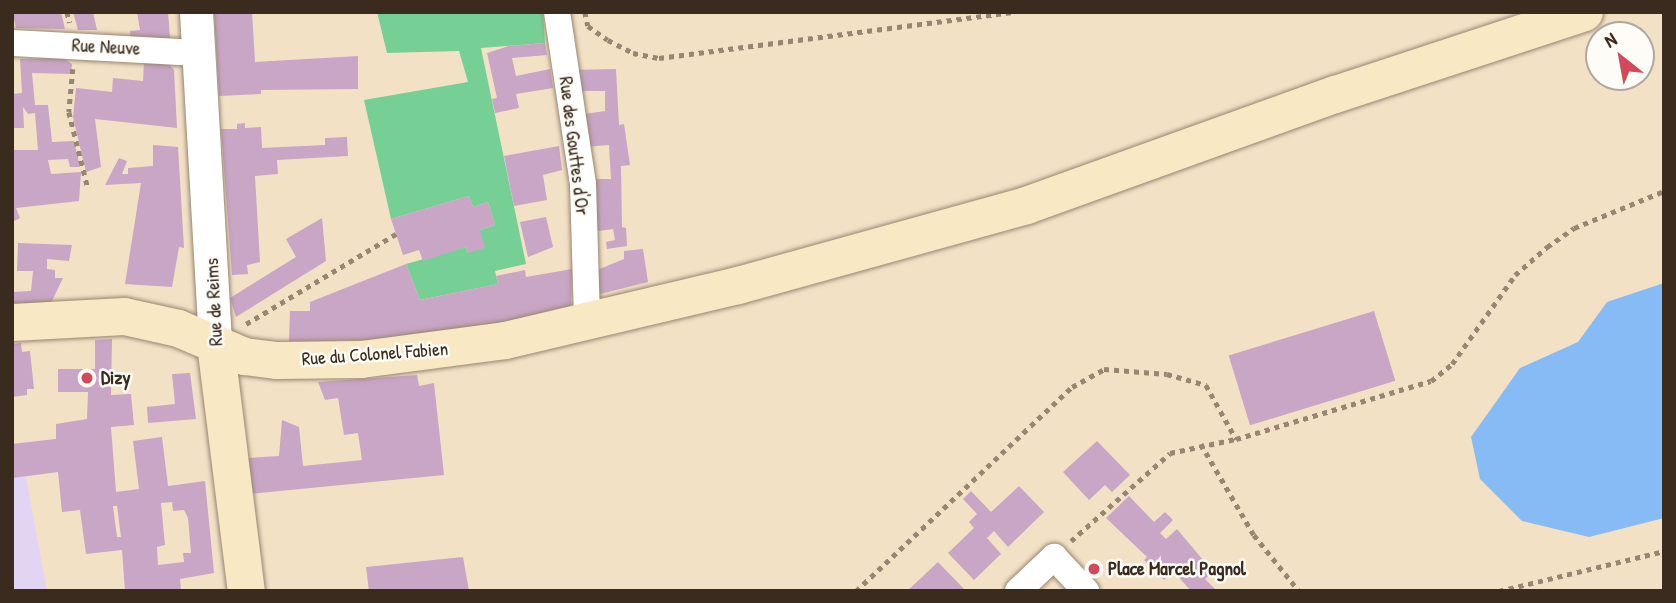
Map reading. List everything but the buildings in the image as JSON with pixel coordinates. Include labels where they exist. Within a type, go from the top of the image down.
[{"type":"main road","name":"Rue du Colonel Fabien","points":[[12,322],[124,316],[166,324],[244,356],[277,360],[360,359],[432,353],[587,322],[738,285],[1026,205],[1348,90],[1584,12]]},
{"type":"main road","name":"Rue de Reims","points":[[215,342],[246,591]]},
{"type":"street","name":"Rue de Reims","points":[[196,12],[215,342]]},
{"type":"street","name":"Rue des Gouttes d'Or","points":[[557,12],[583,184],[587,322]]},
{"type":"street","name":"Rue Neuve","points":[[12,43],[199,53]]},
{"type":"street","points":[[1018,591],[1054,557],[1086,591]]},
{"type":"path","points":[[585,12],[588,26],[608,40],[633,53],[659,58],[1015,12]]},
{"type":"path","points":[[76,45],[69,112],[88,188]]},
{"type":"path","points":[[1054,557],[1150,468],[1170,453],[1200,444],[1236,439],[1431,381],[1452,364],[1515,275],[1547,247],[1574,228],[1664,191]]},
{"type":"path","points":[[215,342],[396,234]]},
{"type":"path","points":[[856,591],[1072,387],[1104,369],[1167,374],[1206,385],[1236,439]]},
{"type":"path","points":[[1200,444],[1254,535],[1299,591]]},
{"type":"path","points":[[1499,591],[1664,551]]},
{"type":"shaded area","points":[[56,439],[57,472],[26,477],[47,591],[12,591],[12,444]]},
{"type":"green space","points":[[377,12],[543,12],[545,43],[481,48],[526,264],[495,271],[498,284],[420,300],[406,264],[466,247],[468,253],[480,230],[495,225],[488,202],[473,207],[469,196],[391,219],[364,100],[468,82],[459,51],[387,53]]},
{"type":"water","points":[[1664,283],[1664,518],[1589,537],[1522,521],[1480,479],[1471,437],[1520,368],[1578,342],[1607,302]]},
{"type":"place","name":"Dizy","points":[[87,378]]},
{"type":"place","name":"Place Marcel Pagnol","points":[[1094,569]]}]
